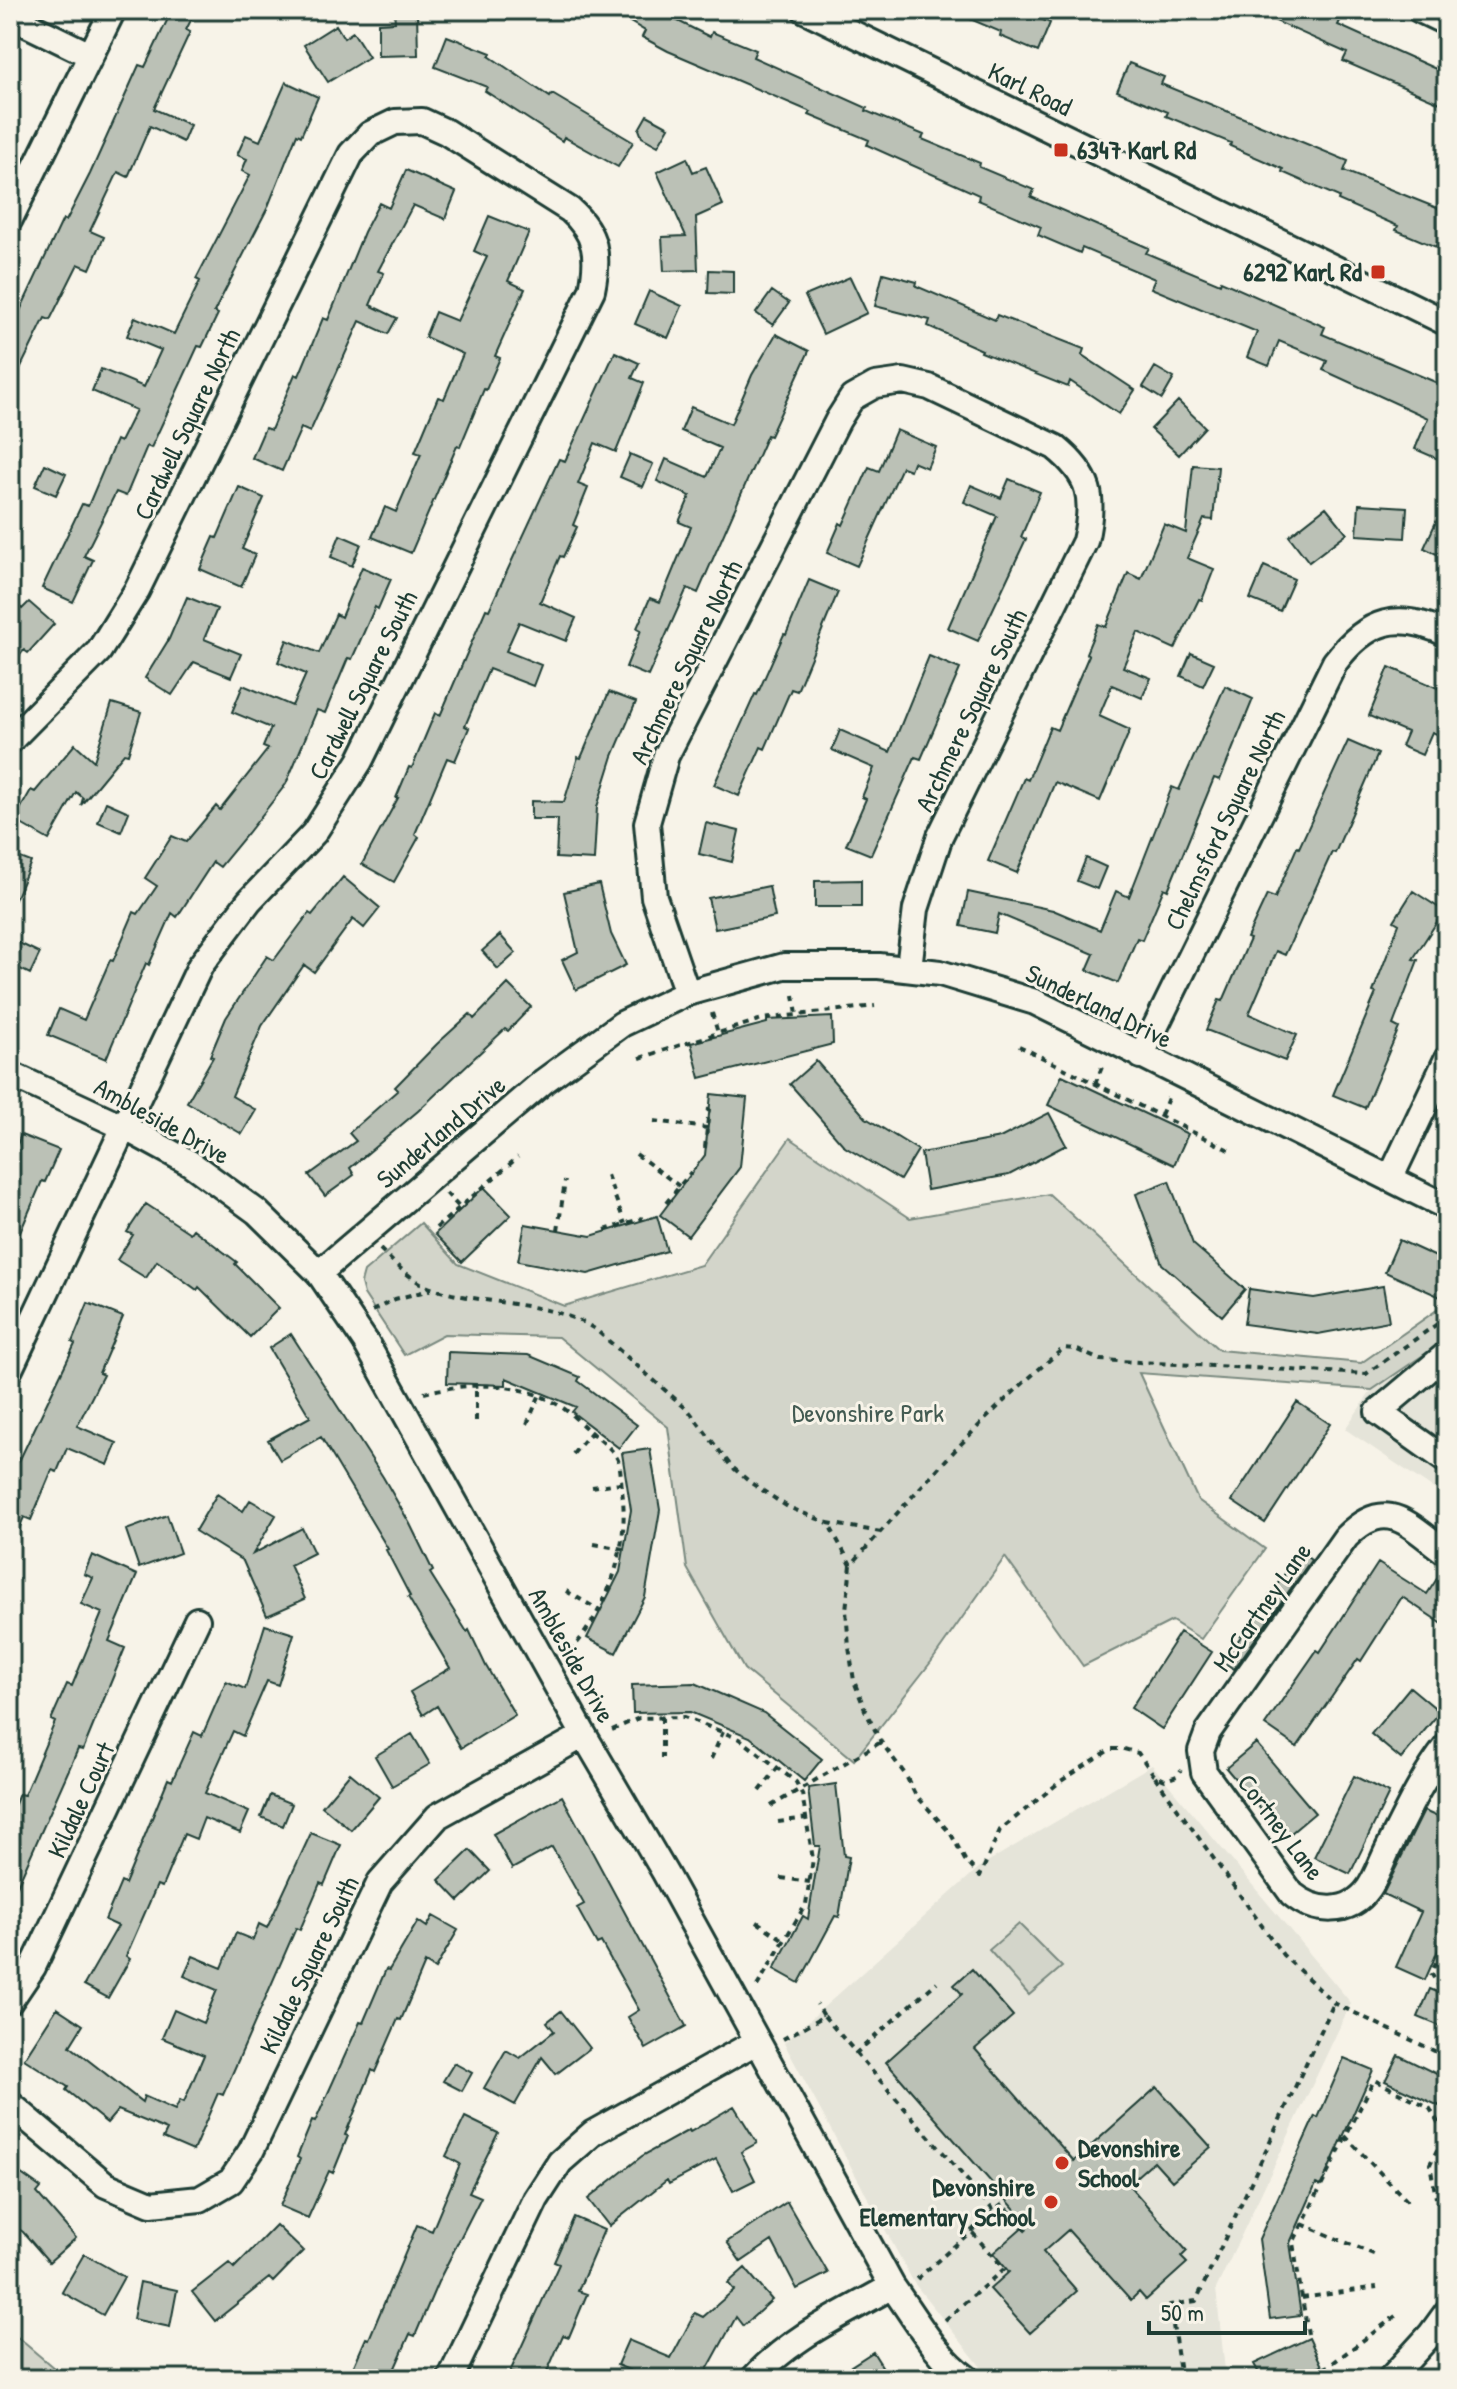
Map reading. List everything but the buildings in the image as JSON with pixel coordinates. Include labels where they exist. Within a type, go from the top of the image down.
[{"type":"street","points":[[10,219],[113,10]]},
{"type":"street","name":"Karl Road","points":[[805,10],[1447,323]]},
{"type":"street","points":[[1420,10],[1447,23]]},
{"type":"street","points":[[10,16],[90,55]]},
{"type":"street","name":"Cardwell Square South","points":[[10,1369],[200,966],[249,901],[314,833],[360,761],[592,290],[597,264],[592,239],[584,223],[570,210],[446,132],[422,121],[395,122]]},
{"type":"street","name":"Cardwell Square North","points":[[10,741],[99,651],[137,590],[351,154],[370,134],[395,122]]},
{"type":"street","name":"Archmere Square South","points":[[875,385],[903,381],[929,387],[1055,447],[1073,462],[1086,481],[1092,511],[1085,541],[940,836],[916,909],[909,968]]},
{"type":"street","name":"Archmere Square North","points":[[687,993],[654,897],[647,823],[666,756],[838,420],[852,398],[875,385]]},
{"type":"street","name":"Chelmsford Square North","points":[[1141,1056],[1335,662],[1352,639],[1377,624],[1406,621],[1447,634]]},
{"type":"street","name":"Sunderland Drive","points":[[319,1273],[544,1081],[622,1024],[687,993],[784,966],[909,968],[977,983],[1035,1002],[1447,1207]]},
{"type":"street","points":[[1390,1179],[1447,1059]]},
{"type":"street","name":"Ambleside Drive","points":[[10,1074],[124,1127],[190,1163],[257,1212],[319,1273],[354,1324],[584,1735],[665,1873],[892,2286],[926,2334],[959,2373],[968,2379]]},
{"type":"street","points":[[1447,1354],[1378,1412],[1447,1461]]},
{"type":"street","name":"McCartney Lane","points":[[1208,1732],[1346,1537],[1367,1519],[1377,1515],[1398,1518],[1447,1553]]},
{"type":"street","name":"Kildale Court","points":[[10,2001],[33,1967],[197,1620]]},
{"type":"street","name":"Cortney Lane","points":[[1208,1732],[1201,1751],[1204,1772],[1292,1894],[1318,1909],[1346,1905],[1368,1889],[1426,1773],[1447,1746]]},
{"type":"street","name":"Kildale Square South","points":[[10,2104],[106,2185],[151,2204],[200,2199],[231,2181],[251,2151],[380,1882],[438,1816],[584,1735]]},
{"type":"street","points":[[450,2379],[536,2199],[560,2162],[593,2133],[756,2042]]},
{"type":"street","points":[[753,2379],[793,2343],[892,2286]]},
{"type":"street","points":[[1390,2379],[1447,2312]]},
{"type":"path","points":[[794,995],[797,1015]]},
{"type":"path","points":[[640,1058],[762,1019],[875,1006]]},
{"type":"path","points":[[712,1013],[718,1033]]},
{"type":"path","points":[[1019,1046],[1231,1151]]},
{"type":"path","points":[[1095,1084],[1102,1067]]},
{"type":"path","points":[[1161,1115],[1168,1098]]},
{"type":"path","points":[[705,1148],[709,1108]]},
{"type":"path","points":[[654,1121],[707,1128]]},
{"type":"path","points":[[636,1154],[679,1186]]},
{"type":"path","points":[[436,1228],[518,1157]]},
{"type":"path","points":[[666,1203],[691,1172]]},
{"type":"path","points":[[607,1175],[625,1224]]},
{"type":"path","points":[[558,1230],[565,1181]]},
{"type":"path","points":[[446,1193],[459,1207]]},
{"type":"path","points":[[605,1230],[643,1218]]},
{"type":"path","points":[[366,1232],[392,1262],[433,1289],[579,1319],[595,1329],[689,1411],[731,1466],[751,1483],[788,1507],[828,1523],[881,1532]]},
{"type":"path","points":[[354,1324],[395,1299],[433,1289]]},
{"type":"path","points":[[851,1565],[957,1445],[1025,1380],[1064,1348],[1075,1349],[1100,1360],[1366,1374],[1447,1317]]},
{"type":"path","points":[[424,1393],[476,1386],[518,1387],[540,1394],[560,1405],[593,1431],[618,1461],[624,1483],[625,1506],[622,1548],[616,1572],[610,1590],[588,1630],[569,1653]]},
{"type":"path","points":[[476,1386],[476,1421]]},
{"type":"path","points":[[527,1424],[540,1394]]},
{"type":"path","points":[[573,1454],[593,1431]]},
{"type":"path","points":[[592,1487],[624,1483]]},
{"type":"path","points":[[828,1523],[851,1565],[846,1610],[854,1681],[881,1742],[905,1774],[915,1794],[951,1834],[965,1860],[980,1876],[1000,1830],[1061,1781],[1111,1749],[1138,1753],[1283,1955],[1334,2003],[1447,2057]]},
{"type":"path","points":[[594,1544],[622,1548]]},
{"type":"path","points":[[566,1591],[599,1610]]},
{"type":"path","points":[[662,1717],[662,1758]]},
{"type":"path","points":[[612,1730],[639,1718],[684,1717],[740,1739],[796,1782],[813,1859],[806,1904],[756,1988]]},
{"type":"path","points":[[711,1759],[723,1732]]},
{"type":"path","points":[[771,1806],[881,1742]]},
{"type":"path","points":[[1154,1775],[1165,1780],[1177,1776],[1185,1765]]},
{"type":"path","points":[[760,1791],[778,1767]]},
{"type":"path","points":[[778,1822],[806,1818]]},
{"type":"path","points":[[781,1878],[810,1882]]},
{"type":"path","points":[[757,1922],[784,1940]]},
{"type":"path","points":[[1447,1941],[1431,1973],[1440,1988],[1447,1992]]},
{"type":"path","points":[[855,2054],[937,1982]]},
{"type":"path","points":[[1181,2379],[1170,2305],[1196,2301],[1334,2003]]},
{"type":"path","points":[[817,2004],[855,2054],[994,2211]]},
{"type":"path","points":[[783,2039],[824,2016]]},
{"type":"path","points":[[1308,2334],[1293,2243],[1374,2080],[1429,2107],[1445,2134],[1430,2164],[1436,2198]]},
{"type":"path","points":[[1345,2136],[1411,2205]]},
{"type":"path","points":[[917,2279],[1003,2204],[1030,2235]]},
{"type":"path","points":[[1302,2224],[1378,2256]]},
{"type":"path","points":[[945,2320],[1004,2269],[971,2231]]},
{"type":"path","points":[[1302,2298],[1377,2287]]},
{"type":"path","points":[[1301,2379],[1330,2365],[1397,2315]]},
{"type":"shaded area","points":[[1447,1339],[1447,1498],[1345,1429],[1372,1390]]},
{"type":"shaded area","name":"Devonshire School","points":[[1152,1765],[1351,2003],[1216,2289],[1226,2379],[1003,2379],[986,2373],[914,2283],[784,2043],[982,1865]]},
{"type":"green space","name":"Devonshire Park","points":[[790,1138],[910,1218],[1049,1194],[1219,1350],[1361,1363],[1447,1303],[1447,1339],[1372,1390],[1139,1373],[1198,1500],[1265,1549],[1201,1639],[1172,1621],[1083,1666],[1005,1557],[931,1662],[854,1760],[744,1669],[687,1568],[668,1427],[558,1337],[444,1334],[404,1355],[364,1294],[361,1283],[364,1272],[421,1223],[458,1264],[564,1306],[701,1265]]},
{"type":"green space","points":[[1019,1924],[1062,1967],[1029,1995],[989,1950]]},
{"type":"green space","points":[[10,2331],[67,2379],[10,2379]]},
{"type":"place","name":"6347 Karl Rd","points":[[1061,150]]},
{"type":"place","name":"6292 Karl Rd","points":[[1378,272]]},
{"type":"place","name":"Devonshire School","points":[[1062,2163]]},
{"type":"place","name":"Devonshire Elementary School","points":[[1051,2202]]}]
